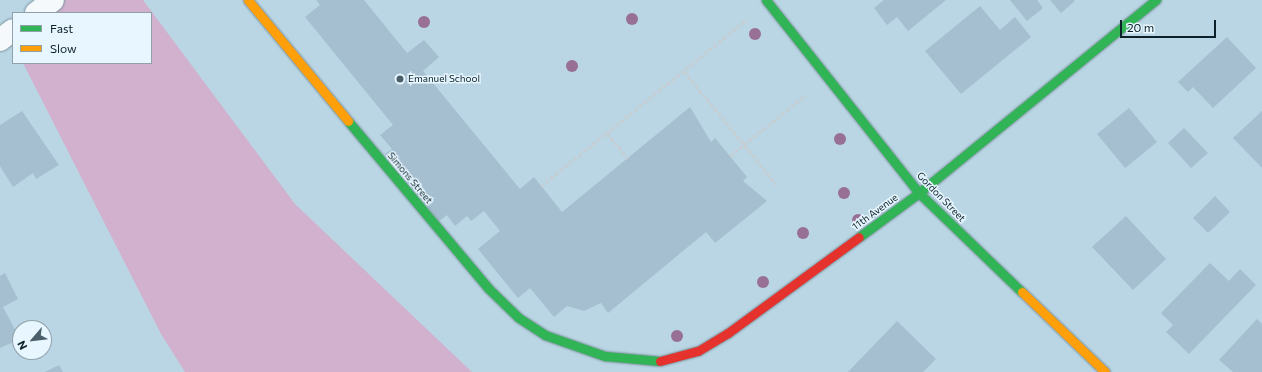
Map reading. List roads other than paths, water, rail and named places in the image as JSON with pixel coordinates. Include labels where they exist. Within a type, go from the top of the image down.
[{"type":"street","points":[[37,12],[53,0]]},
{"type":"street","name":"Simons Street","points":[[248,0],[488,288],[519,318],[545,335],[574,346]]},
{"type":"street","name":"11th Avenue","points":[[574,346],[634,361],[667,361],[698,351],[728,333],[919,193],[1156,0]]},
{"type":"street","name":"Gordon Street","points":[[767,1],[919,193],[1105,372]]},
{"type":"street","points":[[0,40],[12,31]]},
{"type":"place","name":"Emanuel School","points":[[400,79]]}]
